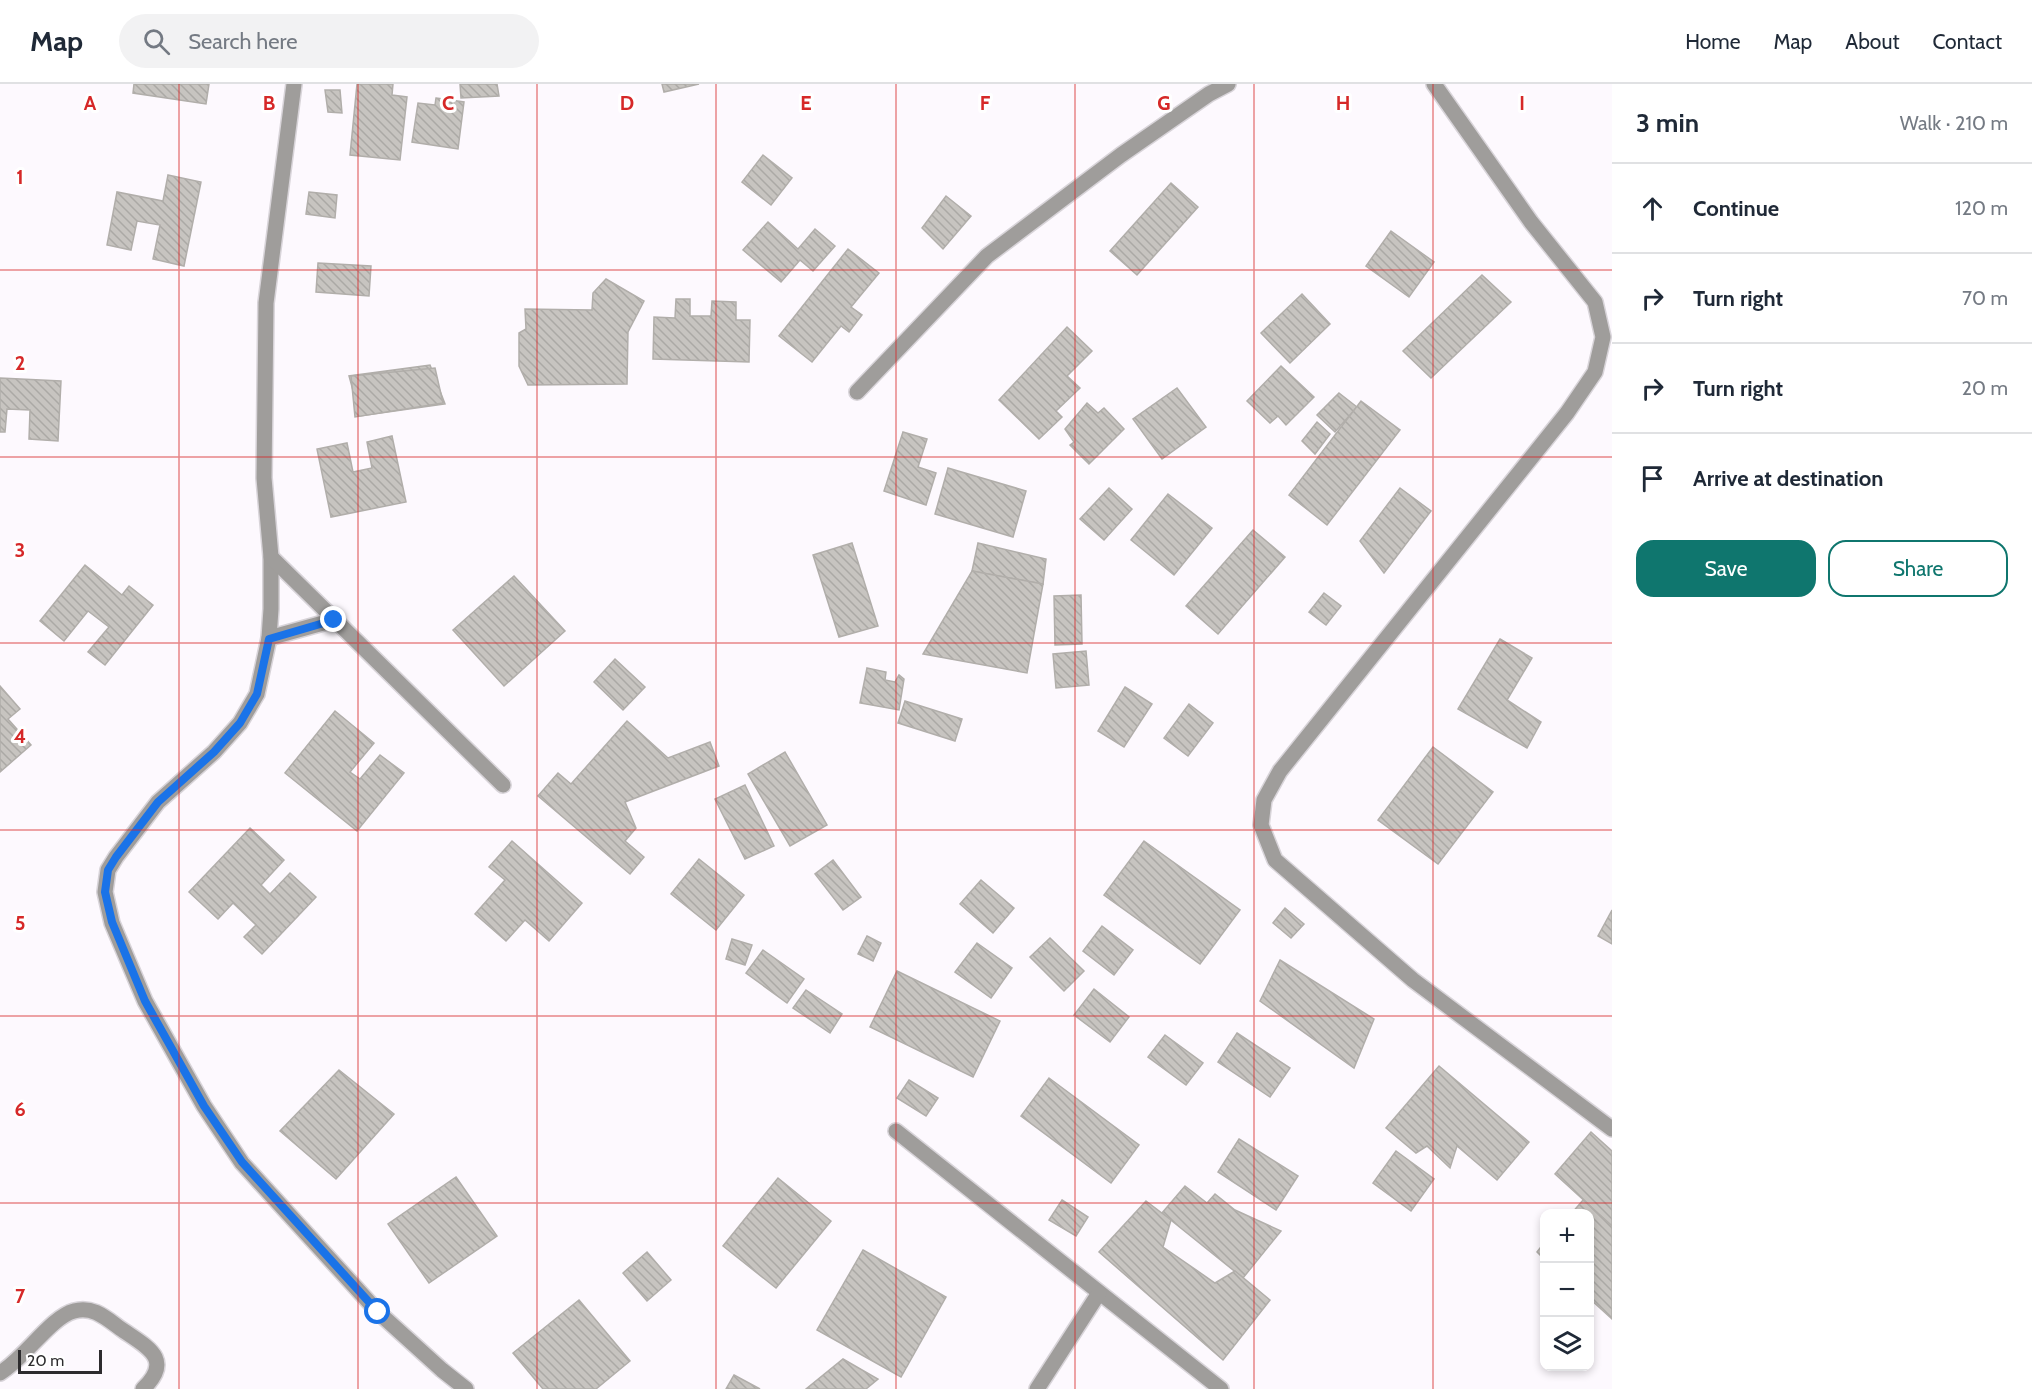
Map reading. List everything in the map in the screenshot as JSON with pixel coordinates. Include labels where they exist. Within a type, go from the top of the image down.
[{"type":"street","points":[[294,84],[266,303],[264,478],[271,557],[269,639],[257,694],[240,723],[214,752],[158,802],[108,870],[105,892],[112,922],[145,1001],[204,1106],[242,1162],[378,1312],[466,1389]]},
{"type":"street","points":[[857,392],[987,256],[1121,155],[1209,94],[1228,84]]},
{"type":"street","points":[[1434,84],[1531,222],[1595,302],[1603,337],[1595,372],[1560,422],[1280,771],[1264,800],[1261,825],[1275,860],[1404,972],[1612,1129]]},
{"type":"street","points":[[271,557],[503,785]]},
{"type":"street","points":[[269,639],[334,620]]},
{"type":"street","points":[[896,1131],[1221,1389]]},
{"type":"street","points":[[1037,1389],[1099,1293]]},
{"type":"street","points":[[0,1373],[11,1366],[63,1315],[77,1310],[92,1309],[152,1350],[157,1364],[155,1378],[143,1389]]},
{"type":"building","points":[[134,84],[209,84],[206,104],[133,93]]},
{"type":"building","points":[[357,84],[393,84],[392,95],[407,97],[400,160],[350,155]]},
{"type":"building","points":[[460,84],[497,84],[499,96],[461,98]]},
{"type":"building","points":[[662,84],[699,84],[664,92]]},
{"type":"building","points":[[325,90],[340,90],[342,113],[328,112]]},
{"type":"building","points":[[436,98],[464,102],[458,149],[412,142],[418,103],[435,105]]},
{"type":"building","points":[[763,155],[792,178],[771,205],[742,182]]},
{"type":"building","points":[[168,175],[201,182],[184,266],[153,259],[160,225],[137,221],[131,250],[107,245],[117,192],[163,201]]},
{"type":"building","points":[[1171,183],[1198,207],[1137,275],[1110,251]]},
{"type":"building","points":[[309,192],[337,195],[335,218],[306,214]]},
{"type":"building","points":[[946,196],[971,216],[943,249],[922,228]]},
{"type":"building","points":[[768,222],[798,249],[815,229],[835,246],[813,271],[800,260],[781,282],[743,250]]},
{"type":"building","points":[[1391,231],[1434,262],[1409,297],[1366,266]]},
{"type":"building","points":[[848,249],[879,273],[851,307],[862,315],[849,332],[841,326],[812,362],[779,336]]},
{"type":"building","points":[[318,263],[371,266],[369,296],[316,292]]},
{"type":"building","points":[[1482,275],[1511,302],[1431,378],[1403,351]]},
{"type":"building","points":[[606,279],[644,301],[628,332],[627,384],[528,385],[519,366],[519,333],[526,329],[525,309],[592,310],[593,293]]},
{"type":"building","points":[[1302,294],[1330,324],[1290,363],[1261,333]]},
{"type":"building","points":[[676,299],[690,299],[690,316],[711,316],[712,301],[736,302],[736,320],[750,320],[749,362],[653,359],[654,317],[675,318]]},
{"type":"building","points":[[1067,327],[1092,351],[1067,376],[1080,388],[1056,411],[1062,417],[1039,439],[999,400]]},
{"type":"building","points":[[430,365],[445,404],[360,416],[349,376]]},
{"type":"building","points":[[1281,366],[1314,397],[1286,425],[1278,416],[1270,423],[1247,401]]},
{"type":"building","points":[[435,368],[443,403],[355,417],[351,376]]},
{"type":"building","points":[[0,378],[61,381],[58,441],[29,439],[30,410],[7,409],[5,432],[0,432]]},
{"type":"building","points":[[1177,388],[1206,427],[1162,459],[1133,419]]},
{"type":"building","points":[[1339,393],[1357,407],[1335,432],[1317,415]]},
{"type":"building","points":[[1361,401],[1400,430],[1327,525],[1289,495]]},
{"type":"building","points":[[1087,403],[1098,413],[1104,408],[1124,429],[1089,464],[1070,445],[1074,442],[1065,429]]},
{"type":"building","points":[[1317,422],[1330,434],[1315,454],[1302,441]]},
{"type":"building","points":[[903,432],[927,439],[918,467],[936,473],[926,505],[884,491]]},
{"type":"building","points":[[392,436],[406,502],[331,517],[317,449],[347,443],[353,472],[372,468],[367,442]]},
{"type":"building","points":[[948,468],[1026,491],[1013,537],[935,514]]},
{"type":"building","points":[[1109,488],[1132,509],[1104,540],[1080,519]]},
{"type":"building","points":[[1400,488],[1431,511],[1384,573],[1360,541]]},
{"type":"building","points":[[1168,494],[1212,528],[1174,575],[1131,540]]},
{"type":"building","points":[[1253,530],[1285,557],[1218,634],[1186,606]]},
{"type":"building","points":[[852,543],[878,626],[839,637],[813,555]]},
{"type":"building","points":[[978,543],[1046,559],[1043,584],[972,571]]},
{"type":"building","points":[[85,565],[122,595],[129,586],[153,605],[105,665],[88,652],[109,627],[88,611],[64,641],[40,621]]},
{"type":"building","points":[[972,571],[1043,584],[1027,673],[923,654]]},
{"type":"building","points":[[514,576],[565,631],[504,686],[453,630]]},
{"type":"building","points":[[1324,593],[1341,606],[1326,625],[1309,612]]},
{"type":"building","points":[[1081,595],[1082,644],[1055,645],[1054,596]]},
{"type":"building","points":[[1500,639],[1532,658],[1507,700],[1541,722],[1527,748],[1458,709]]},
{"type":"building","points":[[1086,651],[1089,685],[1056,688],[1053,654]]},
{"type":"building","points":[[615,659],[645,687],[623,710],[594,682]]},
{"type":"building","points":[[867,668],[886,672],[885,680],[895,682],[899,675],[904,679],[899,710],[860,703]]},
{"type":"building","points":[[0,686],[20,709],[8,719],[31,745],[0,772]]},
{"type":"building","points":[[1125,687],[1152,704],[1124,747],[1098,731]]},
{"type":"building","points":[[905,701],[962,719],[955,741],[898,723]]},
{"type":"building","points":[[1189,704],[1213,723],[1188,756],[1164,738]]},
{"type":"building","points":[[335,711],[374,743],[350,772],[360,779],[380,755],[404,773],[357,831],[285,773]]},
{"type":"building","points":[[627,721],[668,758],[710,742],[719,766],[625,802],[636,828],[625,841],[644,857],[630,874],[538,796],[558,773],[571,784]]},
{"type":"building","points":[[1433,747],[1493,792],[1438,864],[1378,820]]},
{"type":"building","points":[[785,752],[827,825],[790,846],[748,774]]},
{"type":"building","points":[[745,785],[774,846],[745,859],[715,799]]},
{"type":"building","points":[[250,828],[284,860],[261,885],[270,894],[290,873],[316,897],[262,954],[244,937],[256,925],[233,903],[218,919],[189,892]]},
{"type":"building","points":[[512,841],[582,903],[549,941],[525,920],[506,941],[475,914],[505,880],[489,867]]},
{"type":"building","points":[[1144,841],[1240,910],[1200,964],[1104,895]]},
{"type":"building","points":[[699,859],[744,895],[716,930],[671,894]]},
{"type":"building","points":[[833,860],[861,897],[843,910],[815,874]]},
{"type":"building","points":[[981,880],[1014,908],[993,933],[960,904]]},
{"type":"building","points":[[1285,908],[1304,924],[1291,938],[1273,923]]},
{"type":"building","points":[[1612,910],[1612,944],[1598,936]]},
{"type":"building","points":[[1102,926],[1133,950],[1114,975],[1083,951]]},
{"type":"building","points":[[867,936],[881,943],[873,961],[858,954]]},
{"type":"building","points":[[1050,938],[1084,971],[1064,991],[1030,957]]},
{"type":"building","points":[[732,939],[752,945],[745,965],[726,959]]},
{"type":"building","points":[[977,943],[1012,968],[991,998],[955,972]]},
{"type":"building","points":[[763,950],[804,979],[787,1003],[746,973]]},
{"type":"building","points":[[1280,960],[1374,1019],[1354,1068],[1260,1001]]},
{"type":"building","points":[[897,971],[1000,1021],[973,1077],[870,1027]]},
{"type":"building","points":[[1094,989],[1129,1017],[1110,1042],[1074,1015]]},
{"type":"building","points":[[806,990],[842,1014],[830,1033],[793,1008]]},
{"type":"building","points":[[1237,1033],[1290,1068],[1270,1097],[1218,1062]]},
{"type":"building","points":[[1165,1035],[1203,1063],[1186,1085],[1148,1057]]},
{"type":"building","points":[[1439,1066],[1529,1142],[1497,1180],[1457,1146],[1450,1168],[1427,1146],[1416,1153],[1386,1128]]},
{"type":"building","points":[[339,1070],[394,1114],[336,1179],[280,1131]]},
{"type":"building","points":[[1049,1078],[1139,1145],[1111,1183],[1021,1116]]},
{"type":"building","points":[[909,1080],[938,1098],[926,1116],[897,1098]]},
{"type":"building","points":[[1591,1132],[1612,1151],[1612,1226],[1594,1209],[1555,1174]]},
{"type":"building","points":[[1239,1139],[1298,1176],[1276,1210],[1218,1172]]},
{"type":"building","points":[[1396,1151],[1434,1179],[1411,1211],[1373,1183]]},
{"type":"building","points":[[456,1177],[497,1236],[429,1283],[388,1224]]},
{"type":"building","points":[[778,1178],[831,1221],[776,1288],[723,1246]]},
{"type":"building","points":[[1185,1186],[1207,1203],[1215,1194],[1235,1210],[1281,1231],[1243,1278],[1162,1213]]},
{"type":"building","points":[[1062,1200],[1088,1217],[1076,1236],[1049,1220]]},
{"type":"building","points":[[1583,1200],[1593,1209],[1575,1209]]},
{"type":"building","points":[[1146,1201],[1171,1220],[1163,1247],[1215,1283],[1235,1271],[1270,1300],[1223,1360],[1099,1252]]},
{"type":"building","points":[[1594,1210],[1612,1226],[1612,1319],[1594,1303]]},
{"type":"building","points":[[863,1250],[946,1297],[901,1377],[817,1330]]},
{"type":"building","points":[[647,1252],[671,1280],[647,1301],[623,1273]]},
{"type":"building","points":[[579,1300],[630,1361],[596,1389],[543,1389],[513,1353]]},
{"type":"building","points":[[843,1359],[878,1379],[866,1389],[806,1389]]},
{"type":"building","points":[[734,1375],[760,1389],[726,1389]]},
{"type":"route","points":[[334,620],[269,639],[257,694],[240,723],[214,752],[158,802],[108,870],[105,892],[112,922],[145,1001],[204,1106],[242,1162],[378,1312]]}]
